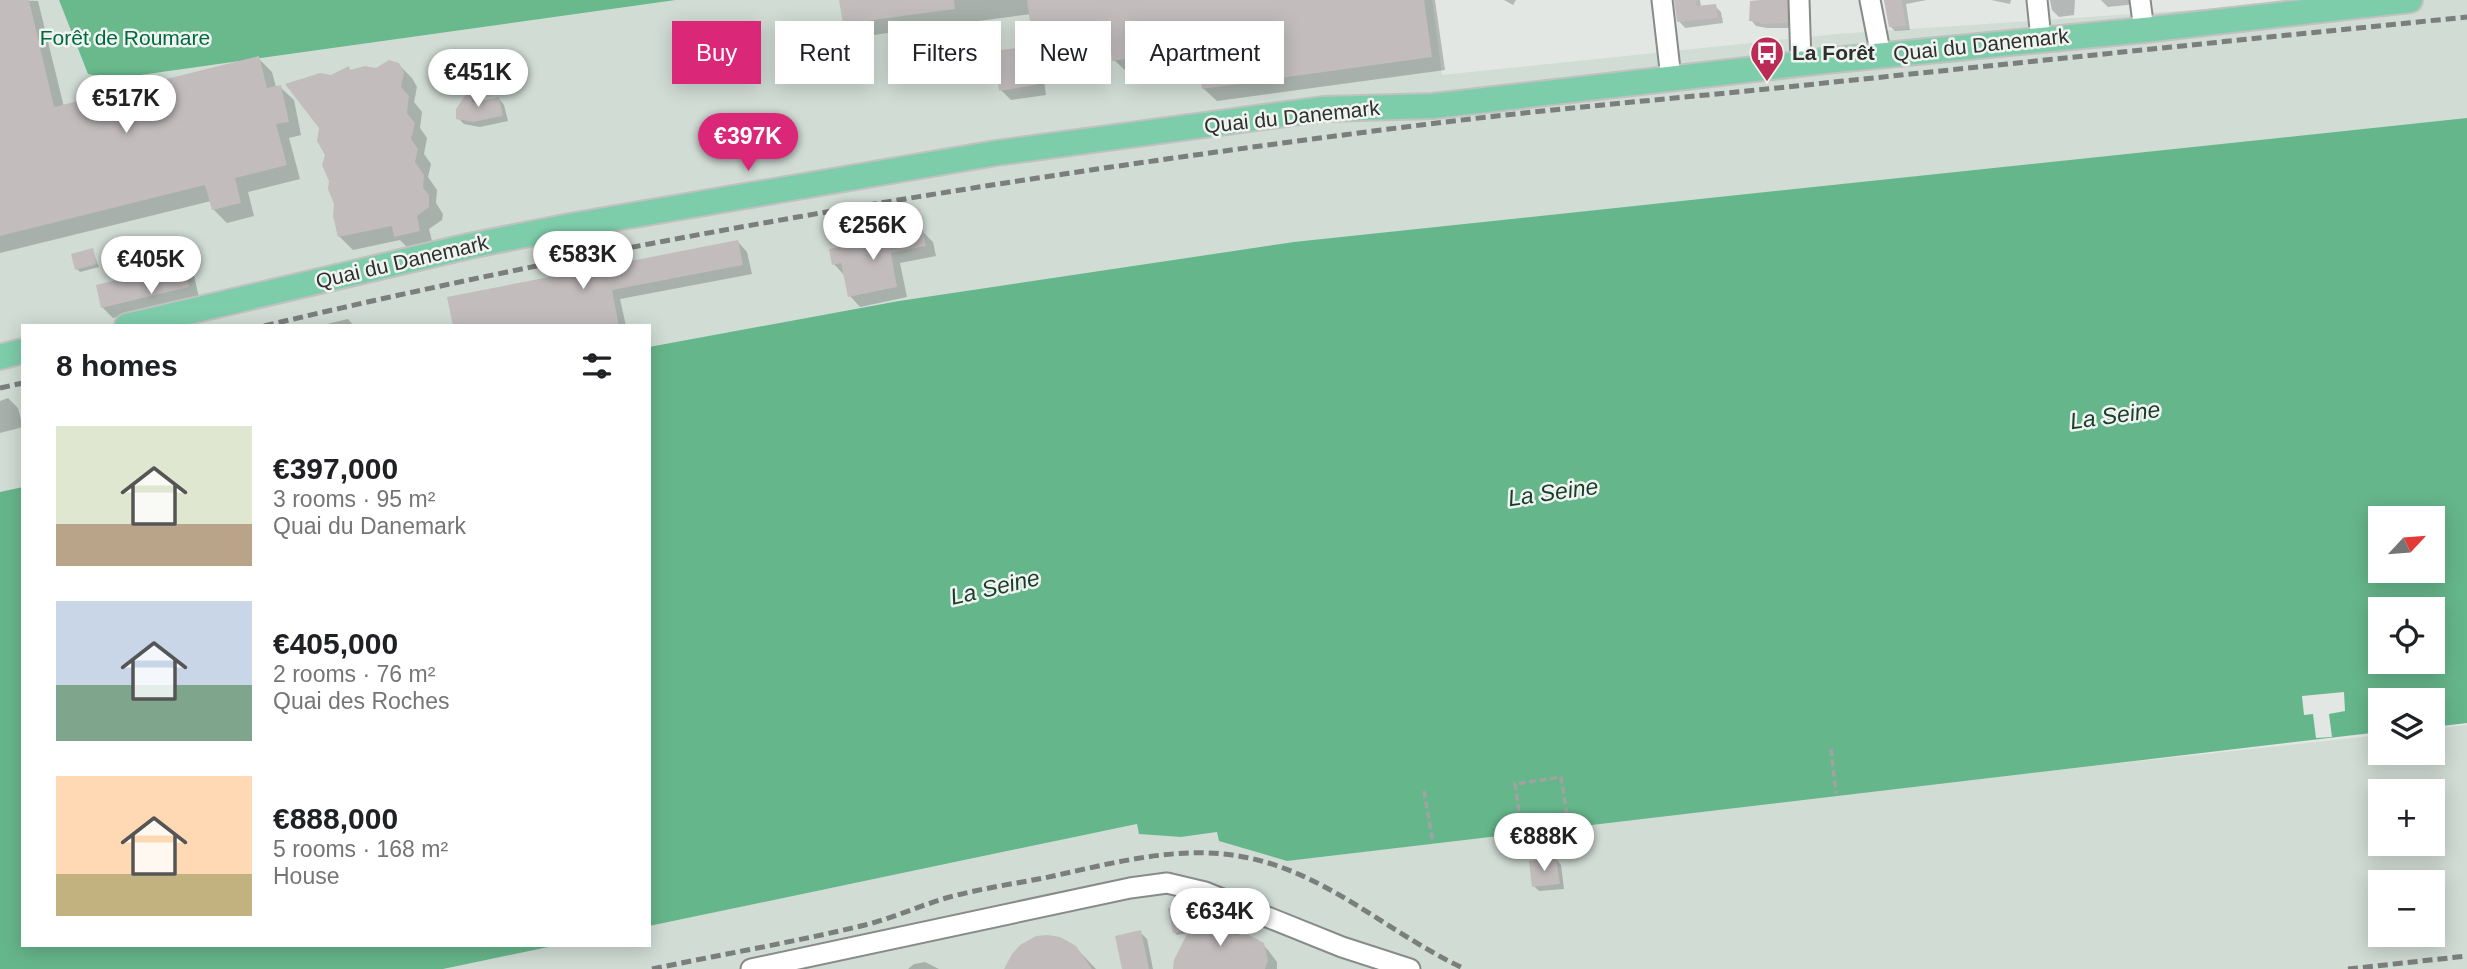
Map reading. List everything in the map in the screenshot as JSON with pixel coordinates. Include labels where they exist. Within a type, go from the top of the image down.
[{"type":"main road","name":"Quai du Danemark","points":[[135,324],[570,226],[996,153],[1323,109],[1433,106],[1881,55],[2144,30],[2410,0]]},
{"type":"main road","points":[[0,357],[21,352]]},
{"type":"street","points":[[1662,0],[1671,78]]},
{"type":"street","points":[[1799,0],[1801,64]]},
{"type":"street","points":[[1870,0],[1881,55]]},
{"type":"street","points":[[2037,0],[2041,39]]},
{"type":"street","points":[[2140,0],[2144,30]]},
{"type":"street","points":[[751,969],[1130,888],[1167,883],[1205,892],[1342,947],[1410,969]]},
{"type":"path","points":[[1831,749],[1836,794]]},
{"type":"path","points":[[1522,832],[1515,783],[1562,777],[1569,827]]},
{"type":"path","points":[[1424,791],[1433,843]]},
{"type":"shaded area","points":[[0,0],[59,0],[88,73],[112,79],[677,0],[1432,0],[1442,75],[1837,34],[2339,0],[2467,0],[2467,150],[651,409],[651,324],[21,324],[21,565],[0,571]]},
{"type":"shaded area","points":[[2467,725],[2467,969],[443,969],[548,947],[651,947],[651,926],[1138,824],[1140,834],[1181,837],[1218,832],[1288,861],[1836,794],[2368,736],[2368,765],[2445,765],[2445,728]]},
{"type":"green space","name":"Forêt de Roumare","points":[[59,0],[676,0],[112,79],[88,74]]},
{"type":"water","name":"La Seine","points":[[2467,118],[2467,723],[2445,726],[2445,688],[2368,688],[2368,733],[1287,861],[1219,841],[1217,832],[1181,837],[1139,834],[1137,824],[651,926],[651,347],[899,301],[1294,242]]},
{"type":"water","points":[[21,487],[21,947],[548,947],[443,969],[0,969],[0,492]]},
{"type":"pier","points":[[2344,692],[2345,711],[2329,714],[2332,737],[2316,738],[2313,714],[2304,715],[2302,696]]},
{"type":"building","points":[[0,0],[29,0],[54,107],[259,56],[267,88],[281,85],[289,122],[276,124],[287,165],[235,178],[241,203],[212,210],[205,185],[0,236]]},
{"type":"building","points":[[839,0],[954,0],[955,9],[865,21],[842,21]]},
{"type":"building","points":[[1027,0],[1424,0],[1432,57],[1284,78],[1284,21],[1125,21],[1125,59],[1112,61],[1111,21],[1030,21]]},
{"type":"building","points":[[1674,0],[1696,0],[1696,6],[1716,4],[1718,18],[1677,22]]},
{"type":"building","points":[[1787,0],[1787,23],[1760,24],[1749,21],[1750,1]]},
{"type":"building","points":[[1884,0],[1902,0],[1906,26],[1889,27]]},
{"type":"building","points":[[1015,48],[1015,84],[1036,85],[999,91],[1001,50]]},
{"type":"building","points":[[465,55],[469,81],[451,84],[447,58]]},
{"type":"building","points":[[389,60],[399,63],[404,72],[401,87],[409,96],[407,113],[415,123],[411,139],[418,149],[415,162],[424,175],[423,188],[429,195],[429,207],[417,216],[420,231],[394,237],[392,226],[338,237],[333,216],[334,204],[328,189],[329,181],[322,165],[325,155],[317,141],[319,128],[285,84],[320,73],[331,75],[349,66],[350,70],[365,66],[376,68]]},
{"type":"building","points":[[1201,84],[1238,84],[1202,89]]},
{"type":"building","points":[[470,88],[472,103],[499,97],[503,116],[473,122],[456,119],[456,109]]},
{"type":"building","points":[[923,230],[926,246],[891,253],[897,287],[848,297],[841,263],[832,265],[829,249]]},
{"type":"building","points":[[738,240],[743,265],[612,290],[619,324],[453,324],[447,297]]},
{"type":"building","points":[[93,248],[97,264],[75,270],[71,254]]},
{"type":"building","points":[[184,264],[189,287],[101,308],[96,285]]},
{"type":"building","points":[[1556,858],[1560,884],[1532,887],[1529,861]]},
{"type":"building","points":[[1182,906],[1186,931],[1173,933],[1168,908]]},
{"type":"building","points":[[1228,915],[1234,935],[1249,935],[1264,943],[1268,960],[1265,969],[1173,969],[1174,960],[1192,924]]},
{"type":"building","points":[[1141,930],[1149,969],[1122,969],[1115,936]]},
{"type":"building","points":[[1036,936],[1060,937],[1076,946],[1092,969],[1004,969],[1020,945]]},
{"type":"railway","points":[[273,324],[407,293],[695,235],[1130,164],[1510,115],[2467,17]]},
{"type":"railway","points":[[0,388],[21,383]]},
{"type":"railway","points":[[652,969],[865,925],[970,892],[1146,857],[1198,853],[1249,858],[1279,866],[1307,878],[1465,969]]},
{"type":"railway","points":[[2348,969],[2467,956]]},
{"type":"place","name":"La Forêt","points":[[1767,83]]}]
